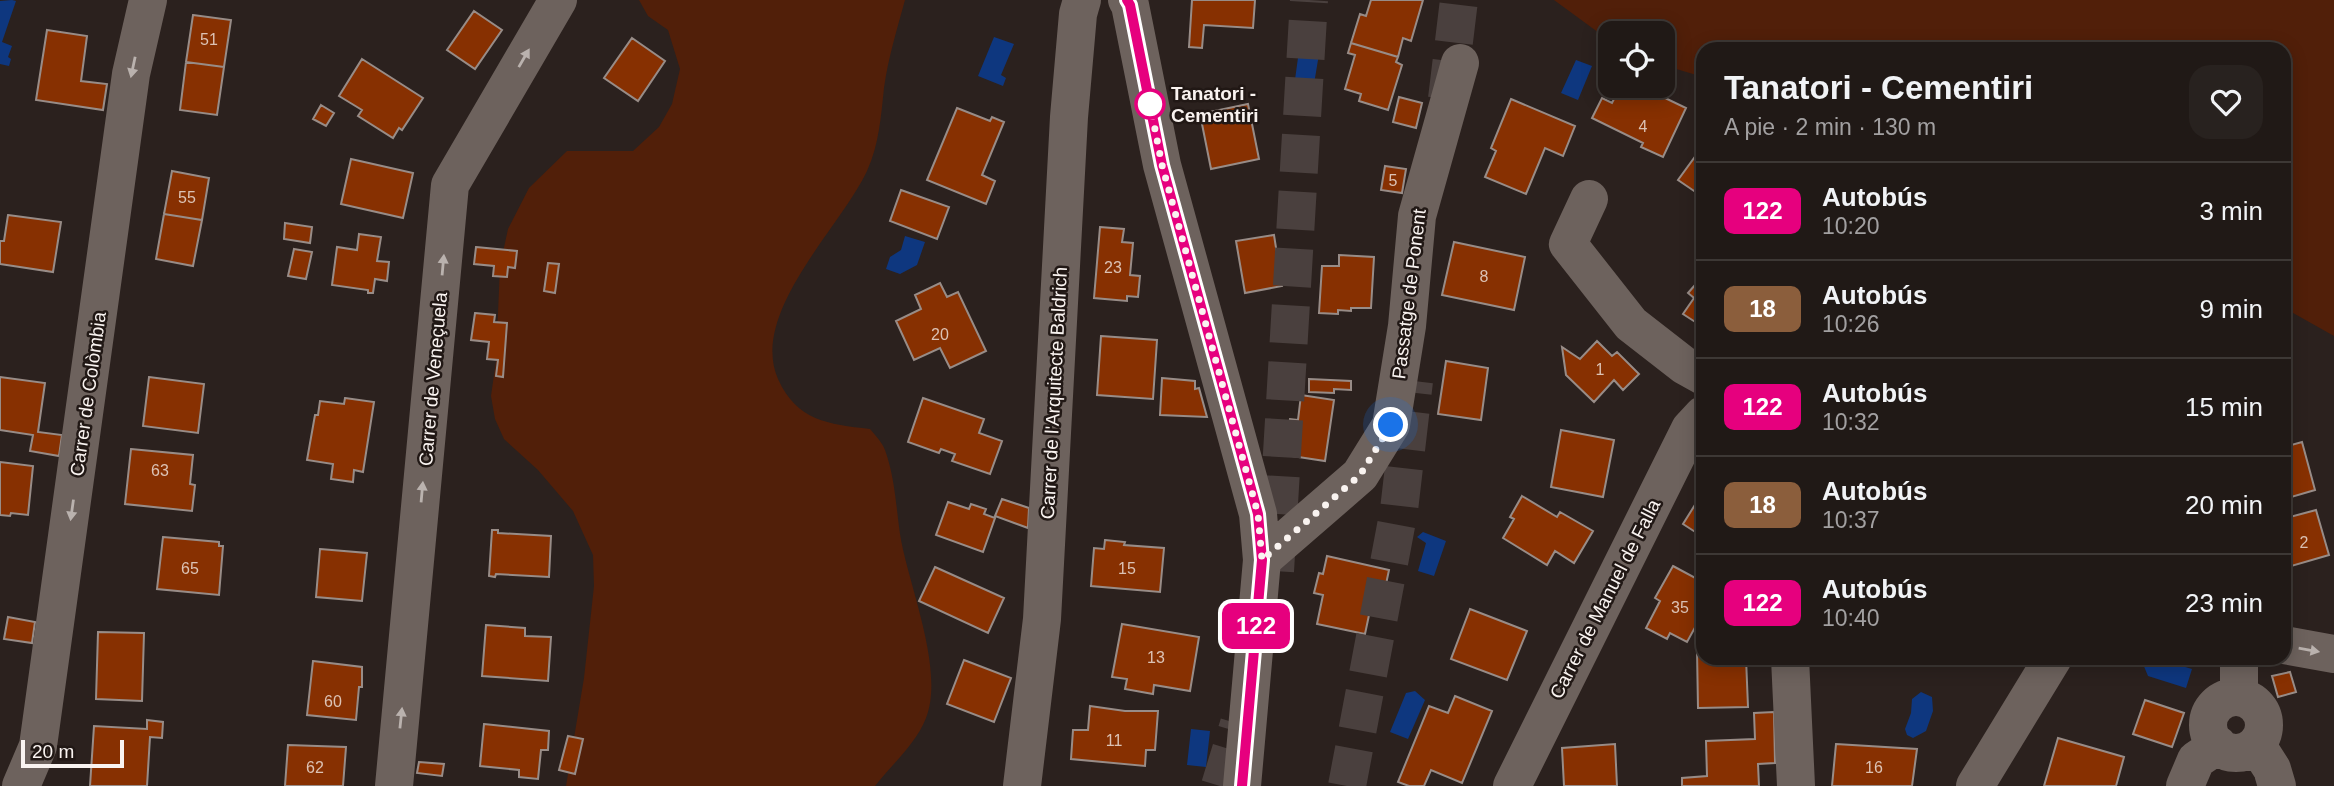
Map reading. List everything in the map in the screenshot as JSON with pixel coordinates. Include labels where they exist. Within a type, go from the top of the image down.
[{"type":"street","name":"Carrer de Colòmbia","points":[[21,786],[38,746],[131,74],[148,0]]},
{"type":"street","name":"Carrer de Veneçuela","points":[[394,786],[450,185],[558,0]]},
{"type":"street","name":"Carrer de l'Arquitecte Baldrich","points":[[1022,786],[1042,619],[1069,117],[1078,14],[1082,0]]},
{"type":"street","points":[[1127,0],[1162,165],[1258,514],[1262,560],[1242,786]]},
{"type":"street","name":"Passatge de Ponent","points":[[1262,560],[1360,475],[1391,425],[1407,326],[1417,216],[1460,63]]},
{"type":"street","points":[[1589,199],[1569,244],[1631,324],[1696,372]]},
{"type":"street","name":"Carrer de Manuel de Falla","points":[[1512,786],[1690,429],[1696,423]]},
{"type":"street","points":[[2291,646],[2334,654]]},
{"type":"street","points":[[1790,665],[1796,786]]},
{"type":"street","points":[[1976,786],[2049,665]]},
{"type":"street","points":[[2239,665],[2239,697]]},
{"type":"street","points":[[2239,697],[2252,702],[2264,719],[2263,732],[2256,744],[2237,752],[2218,745],[2208,727],[2211,713],[2226,699],[2239,697]]},
{"type":"street","points":[[2256,744],[2272,769],[2277,786]]},
{"type":"street","points":[[2185,786],[2196,760],[2218,745]]},
{"type":"shaded area","points":[[639,0],[905,0],[888,66],[879,130],[871,161],[855,193],[802,271],[787,299],[776,327],[772,353],[778,379],[794,404],[815,418],[827,422],[870,429],[884,447],[891,471],[904,555],[928,652],[931,698],[922,727],[875,786],[566,786],[584,678],[594,586],[593,555],[573,511],[538,470],[504,439],[495,419],[491,396],[496,361],[500,266],[508,229],[529,188],[567,151],[633,151],[659,127],[672,104],[680,69],[668,30],[648,16]]},
{"type":"shaded area","points":[[1554,0],[2334,0],[2334,336],[2291,312],[2291,42],[1696,42],[1696,75],[1675,69],[1675,21],[1598,21],[1598,32]]},
{"type":"water","points":[[0,1],[16,1],[2,42],[12,46],[8,57],[11,59],[9,66],[0,64]]},
{"type":"water","points":[[1315,35],[1321,42],[1313,90],[1294,87],[1300,43],[1308,44],[1310,37]]},
{"type":"water","points":[[994,37],[1014,44],[1001,75],[1006,78],[1003,86],[978,76]]},
{"type":"water","points":[[1576,60],[1592,66],[1578,100],[1561,93]]},
{"type":"water","points":[[905,236],[925,242],[917,265],[900,274],[886,269],[890,257],[901,250]]},
{"type":"water","points":[[1423,532],[1446,541],[1434,576],[1418,571],[1426,543],[1417,537]]},
{"type":"water","points":[[2143,665],[2179,665],[2192,669],[2186,688],[2148,676]]},
{"type":"water","points":[[1415,691],[1425,700],[1408,739],[1390,732],[1406,693]]},
{"type":"water","points":[[1921,692],[1932,697],[1933,711],[1926,731],[1913,738],[1907,735],[1905,729],[1911,713],[1912,699]]},
{"type":"water","points":[[1191,729],[1210,731],[1206,767],[1187,765]]},
{"type":"building","points":[[1192,0],[1255,0],[1253,28],[1204,25],[1202,48],[1189,47]]},
{"type":"building","points":[[1371,0],[1423,0],[1411,41],[1403,38],[1398,57],[1351,43],[1360,14],[1366,16]]},
{"type":"building","points":[[474,11],[502,30],[475,69],[447,50]]},
{"type":"building","points":[[193,15],[231,20],[224,67],[186,62]]},
{"type":"building","points":[[47,30],[87,36],[81,81],[107,84],[103,110],[36,100]]},
{"type":"building","points":[[632,38],[665,61],[638,101],[604,78]]},
{"type":"building","points":[[1351,43],[1398,57],[1396,62],[1402,65],[1388,110],[1359,101],[1361,94],[1345,89],[1355,55],[1348,53]]},
{"type":"building","points":[[362,59],[423,98],[402,130],[399,128],[393,138],[358,116],[362,110],[339,96]]},
{"type":"building","points":[[186,62],[224,67],[217,115],[180,110]]},
{"type":"building","points":[[1399,97],[1422,103],[1416,128],[1393,122]]},
{"type":"building","points":[[1602,98],[1612,103],[1614,98],[1665,98],[1686,108],[1663,157],[1641,147],[1643,143],[1592,118]]},
{"type":"building","points":[[1511,99],[1575,126],[1563,156],[1545,148],[1526,194],[1485,177],[1496,151],[1491,148]]},
{"type":"building","points":[[1248,104],[1259,159],[1211,169],[1200,114]]},
{"type":"building","points":[[321,105],[334,113],[326,126],[313,119]]},
{"type":"building","points":[[957,108],[990,121],[992,117],[1004,122],[982,175],[995,181],[986,204],[927,180]]},
{"type":"building","points":[[1696,155],[1696,192],[1678,180]]},
{"type":"building","points":[[351,159],[413,173],[403,218],[341,204]]},
{"type":"building","points":[[1385,166],[1406,169],[1402,193],[1381,190]]},
{"type":"building","points":[[172,171],[209,178],[202,220],[164,214]]},
{"type":"building","points":[[901,190],[949,207],[937,239],[890,221]]},
{"type":"building","points":[[164,214],[202,220],[193,266],[156,259]]},
{"type":"building","points":[[8,215],[61,222],[53,272],[0,264],[0,241],[4,241]]},
{"type":"building","points":[[285,223],[312,227],[310,243],[284,239]]},
{"type":"building","points":[[1100,227],[1124,229],[1122,242],[1133,243],[1130,275],[1140,276],[1138,297],[1127,296],[1127,301],[1094,298]]},
{"type":"building","points":[[359,234],[381,237],[377,261],[389,262],[387,281],[375,279],[373,293],[332,285],[337,247],[357,250]]},
{"type":"building","points":[[1274,235],[1282,286],[1245,293],[1236,241]]},
{"type":"building","points":[[1454,242],[1525,257],[1514,310],[1442,295]]},
{"type":"building","points":[[476,247],[517,251],[515,268],[508,267],[507,277],[493,276],[494,266],[474,264]]},
{"type":"building","points":[[294,249],[312,252],[306,279],[288,276]]},
{"type":"building","points":[[1339,255],[1374,257],[1371,308],[1338,310],[1338,314],[1319,313],[1322,266],[1339,266]]},
{"type":"building","points":[[548,263],[559,264],[555,293],[544,291]]},
{"type":"building","points":[[940,283],[947,297],[958,292],[986,351],[950,368],[940,348],[914,360],[896,321],[921,309],[915,295]]},
{"type":"building","points":[[1696,284],[1696,322],[1683,314],[1694,298],[1688,293]]},
{"type":"building","points":[[475,313],[495,315],[494,322],[507,323],[503,377],[496,376],[498,360],[487,359],[489,342],[471,340]]},
{"type":"building","points":[[1101,336],[1157,340],[1153,399],[1097,395]]},
{"type":"building","points":[[1597,341],[1612,356],[1617,352],[1639,374],[1623,390],[1614,380],[1594,402],[1566,375],[1562,347],[1580,359]]},
{"type":"building","points":[[1446,361],[1488,368],[1481,420],[1438,414]]},
{"type":"building","points":[[0,377],[45,383],[38,432],[62,435],[59,456],[30,451],[33,435],[0,430]]},
{"type":"building","points":[[149,377],[204,384],[198,433],[143,426]]},
{"type":"building","points":[[1162,378],[1195,381],[1195,389],[1199,388],[1207,417],[1160,415]]},
{"type":"building","points":[[1309,379],[1351,381],[1351,390],[1334,389],[1334,393],[1309,392]]},
{"type":"building","points":[[1301,395],[1334,400],[1325,461],[1285,455],[1290,419],[1298,420]]},
{"type":"building","points":[[345,398],[374,402],[363,472],[354,470],[353,482],[331,479],[333,464],[307,460],[320,401],[344,404]]},
{"type":"building","points":[[923,398],[984,419],[979,433],[1002,441],[990,474],[952,461],[955,454],[941,449],[939,453],[908,442]]},
{"type":"building","points":[[1561,430],[1614,440],[1603,497],[1551,487]]},
{"type":"building","points":[[2302,442],[2315,490],[2291,497],[2291,445]]},
{"type":"building","points":[[131,449],[193,455],[190,484],[195,485],[192,511],[125,504]]},
{"type":"building","points":[[0,462],[33,466],[28,515],[0,515]]},
{"type":"building","points":[[1522,496],[1557,517],[1560,512],[1593,531],[1574,563],[1555,551],[1547,565],[1503,538],[1514,519],[1510,517]]},
{"type":"building","points":[[1002,499],[1029,508],[1028,528],[995,516]]},
{"type":"building","points":[[948,502],[969,509],[971,504],[986,509],[984,514],[995,518],[983,552],[936,535]]},
{"type":"building","points":[[1696,503],[1696,532],[1683,524]]},
{"type":"building","points":[[2316,510],[2329,555],[2291,566],[2291,517]]},
{"type":"building","points":[[492,530],[498,530],[498,533],[551,536],[549,577],[496,574],[495,577],[489,576]]},
{"type":"building","points":[[163,537],[219,542],[219,546],[223,546],[219,595],[157,589]]},
{"type":"building","points":[[1105,540],[1125,542],[1124,545],[1164,548],[1160,592],[1091,586],[1094,548],[1104,549]]},
{"type":"building","points":[[320,549],[367,553],[362,601],[316,597]]},
{"type":"building","points":[[1327,556],[1389,570],[1382,603],[1372,601],[1365,634],[1317,624],[1323,595],[1314,593],[1319,573],[1323,574]]},
{"type":"building","points":[[1673,566],[1696,578],[1696,626],[1687,642],[1670,633],[1667,639],[1646,628],[1660,601],[1655,598]]},
{"type":"building","points":[[935,567],[1004,598],[988,633],[919,601]]},
{"type":"building","points":[[1470,609],[1527,631],[1507,680],[1451,659]]},
{"type":"building","points":[[8,617],[35,622],[32,643],[4,639]]},
{"type":"building","points":[[1122,624],[1199,637],[1190,691],[1154,685],[1153,694],[1125,689],[1127,679],[1112,677]]},
{"type":"building","points":[[486,625],[525,628],[525,636],[551,637],[548,681],[482,676]]},
{"type":"building","points":[[98,632],[144,633],[142,701],[96,699]]},
{"type":"building","points":[[964,660],[1011,678],[994,722],[947,704]]},
{"type":"building","points":[[313,661],[362,667],[362,687],[359,687],[356,720],[307,715]]},
{"type":"building","points":[[1697,665],[1746,665],[1748,707],[1698,708]]},
{"type":"building","points":[[2290,672],[2296,692],[2278,697],[2272,676]]},
{"type":"building","points":[[1455,696],[1492,711],[1462,783],[1431,770],[1424,786],[1409,786],[1398,782],[1429,706],[1448,713]]},
{"type":"building","points":[[2145,700],[2184,713],[2172,747],[2133,734]]},
{"type":"building","points":[[1090,706],[1125,711],[1158,711],[1155,750],[1146,750],[1145,766],[1071,759],[1073,730],[1088,730]]},
{"type":"building","points":[[1774,712],[1775,763],[1758,764],[1759,786],[1682,786],[1682,778],[1707,776],[1706,741],[1755,739],[1754,713]]},
{"type":"building","points":[[147,720],[163,722],[162,738],[150,737],[147,786],[90,786],[94,726],[147,729]]},
{"type":"building","points":[[484,724],[549,731],[548,750],[541,750],[538,779],[519,777],[519,770],[480,766]]},
{"type":"building","points":[[568,736],[583,739],[575,774],[559,770]]},
{"type":"building","points":[[2058,738],[2124,757],[2116,786],[2044,786]]},
{"type":"building","points":[[1615,744],[1617,786],[1564,786],[1562,748]]},
{"type":"building","points":[[1836,744],[1917,749],[1912,786],[1832,786]]},
{"type":"building","points":[[288,745],[346,747],[343,786],[285,786]]},
{"type":"building","points":[[419,762],[444,764],[442,776],[417,773]]},
{"type":"tunnel","points":[[1275,571],[1309,0]]},
{"type":"tunnel","points":[[1447,99],[1459,0]]},
{"type":"tunnel","points":[[1347,786],[1399,510],[1414,381]]},
{"type":"tunnel","points":[[1220,786],[1239,724]]},
{"type":"bus line","name":"122","points":[[1127,0],[1162,165],[1258,514],[1262,560],[1242,786]]},
{"type":"place","name":"Tanatori - Cementiri","points":[[1150,104]]},
{"type":"route","points":[[1150,104],[1162,165],[1258,514],[1262,560],[1360,475],[1391,425]]}]
